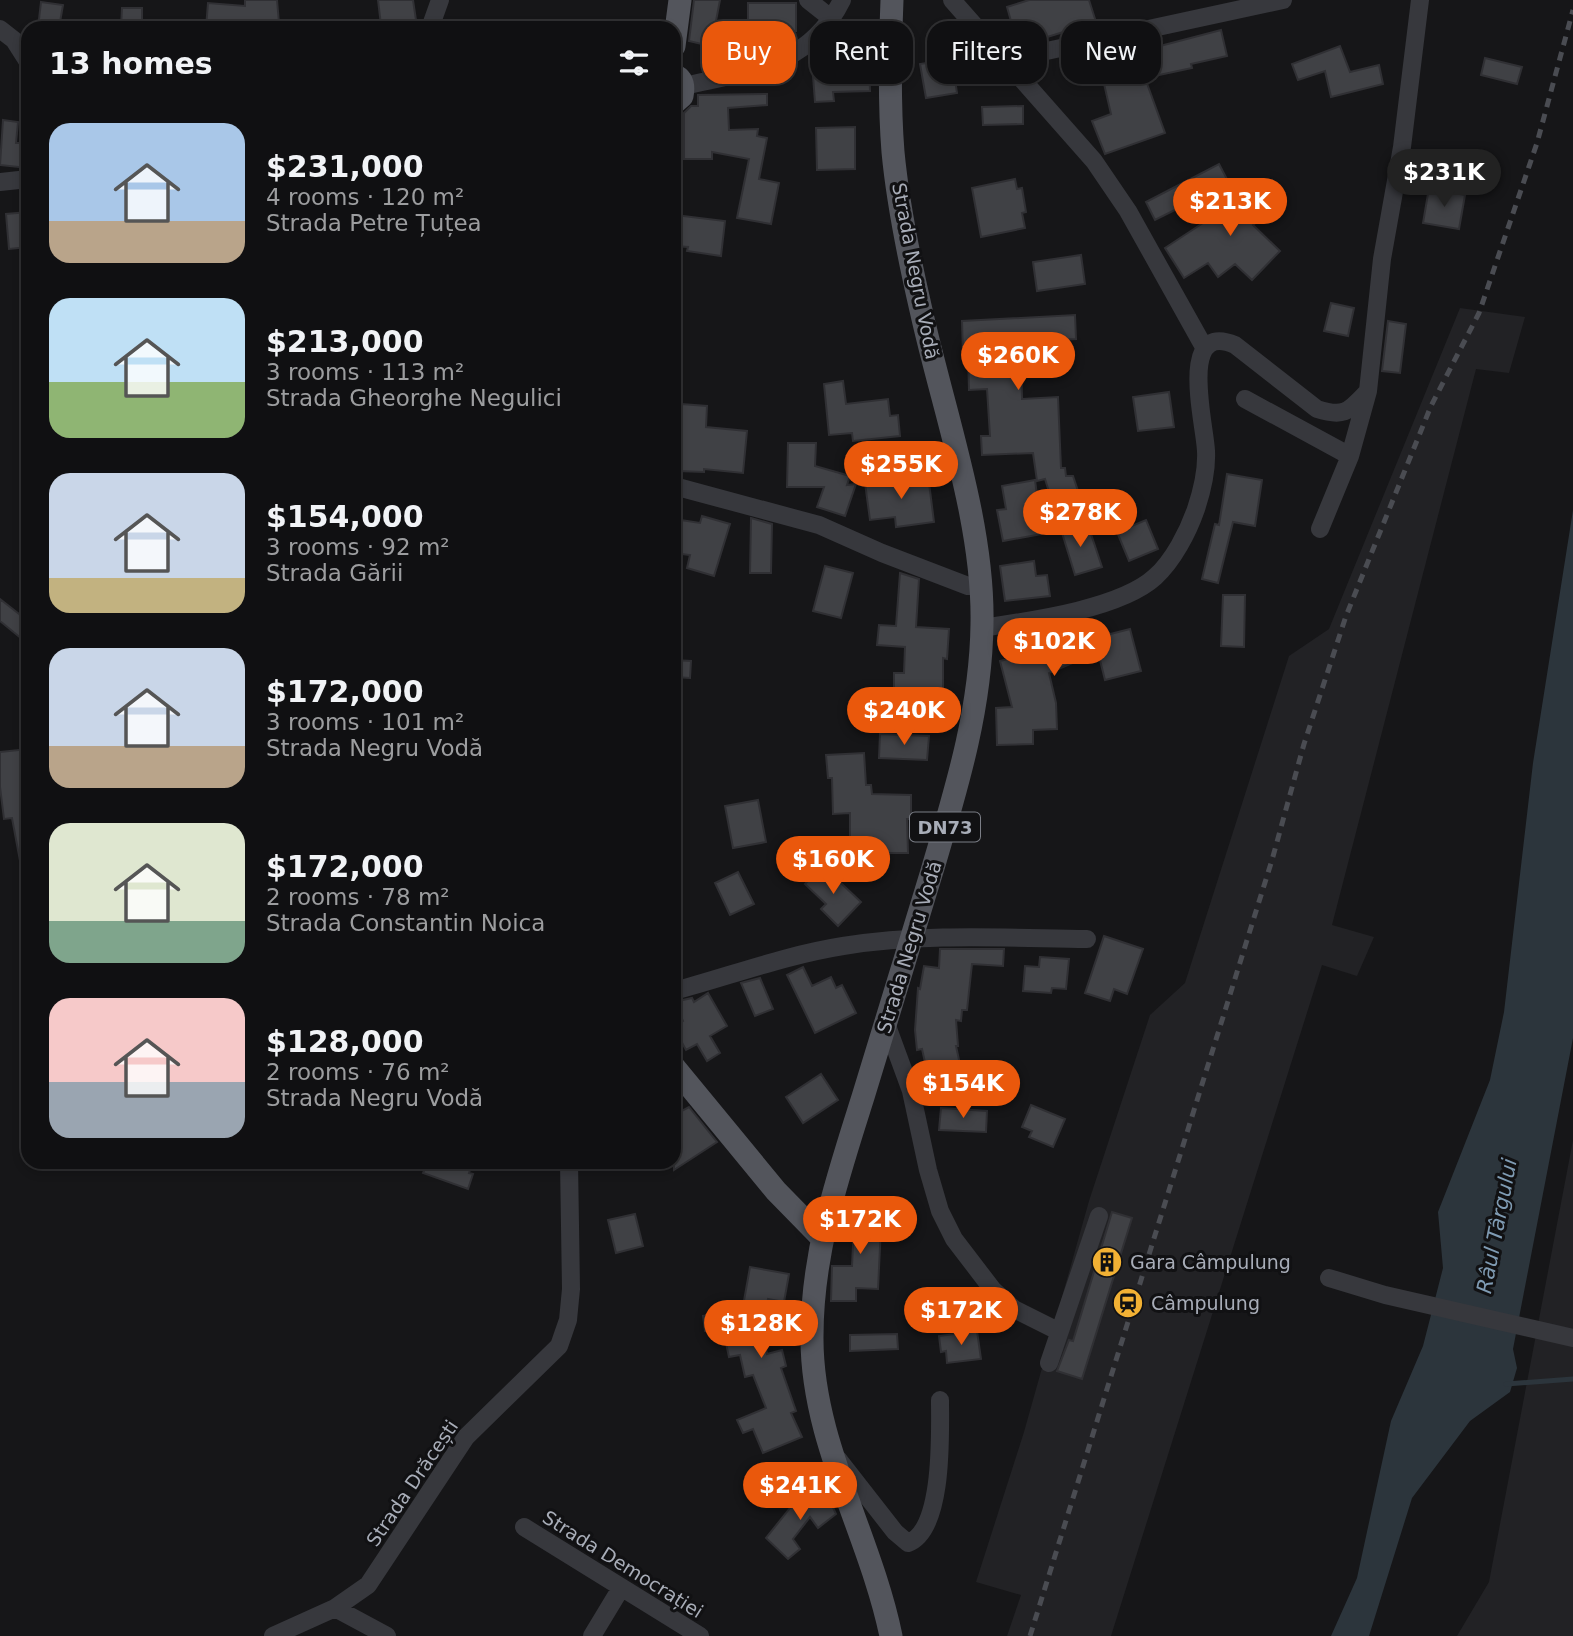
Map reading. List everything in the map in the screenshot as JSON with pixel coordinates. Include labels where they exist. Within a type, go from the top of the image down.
[{"type":"main road","points":[[677,21],[680,0]]},
{"type":"main road","name":"Strada Negru Vodă","points":[[891,1636],[869,1557],[817,1405],[812,1361],[815,1278],[821,1237],[833,1189],[913,938],[965,756],[979,681],[982,628],[982,586],[974,534],[921,309],[899,199],[891,101],[892,0]]},
{"type":"main road","points":[[681,1076],[776,1191],[821,1237]]},
{"type":"street","points":[[432,21],[440,0]]},
{"type":"street","points":[[808,0],[832,19]]},
{"type":"street","points":[[681,87],[768,66],[798,52],[820,34],[842,0]]},
{"type":"street","points":[[952,0],[971,21]]},
{"type":"street","points":[[1047,51],[1283,0]]},
{"type":"street","points":[[1320,529],[1350,456],[1368,391],[1382,259],[1402,147],[1420,0]]},
{"type":"street","points":[[0,29],[14,40],[21,51]]},
{"type":"street","points":[[1026,84],[1094,161],[1128,211],[1209,344]]},
{"type":"street","points":[[0,182],[21,180]]},
{"type":"street","points":[[1209,344],[1235,345],[1317,409],[1331,413],[1346,412],[1368,391]]},
{"type":"street","points":[[982,628],[1022,622],[1106,602],[1140,589],[1156,576],[1176,550],[1195,512],[1203,481],[1207,454],[1198,383],[1199,364],[1209,344]]},
{"type":"street","points":[[1245,399],[1350,456]]},
{"type":"street","points":[[681,488],[819,525],[968,586],[982,586]]},
{"type":"street","points":[[681,989],[841,946],[913,938],[1087,939]]},
{"type":"street","points":[[886,1023],[911,1091],[940,1211],[954,1240],[993,1290],[1014,1309],[1058,1331]]},
{"type":"street","name":"Strada Drăcești","points":[[273,1636],[335,1608],[368,1585],[466,1437],[559,1346],[568,1320],[571,1289],[569,1169]]},
{"type":"street","points":[[1049,1363],[1099,1216]]},
{"type":"street","points":[[1329,1278],[1385,1295],[1573,1338]]},
{"type":"street","points":[[832,1451],[895,1532],[908,1543],[915,1540],[926,1524],[934,1493],[939,1460],[940,1400]]},
{"type":"street","name":"Strada Democrației","points":[[524,1527],[700,1636]]},
{"type":"street","points":[[592,1636],[621,1588]]},
{"type":"street","points":[[335,1608],[387,1636]]},
{"type":"shaded area","points":[[1460,308],[1525,317],[1509,373],[1476,369],[1332,925],[1374,937],[1357,976],[1322,965],[1111,1636],[1007,1636],[1021,1595],[976,1582],[1024,1432],[1089,1201],[1150,1015],[1185,983],[1289,656],[1329,629]]},
{"type":"shaded area","points":[[1573,1140],[1573,1636],[1457,1636],[1489,1582]]},
{"type":"water","name":"Râul Târgului","points":[[1573,510],[1573,1038],[1513,1349],[1517,1368],[1510,1392],[1470,1421],[1412,1498],[1369,1636],[1331,1636],[1357,1578],[1391,1421],[1423,1346],[1443,1268],[1438,1212],[1490,1080],[1504,1012],[1533,763]]},
{"type":"building","points":[[245,0],[277,0],[279,21],[207,21],[208,3],[245,6]]},
{"type":"building","points":[[378,0],[413,0],[416,20],[381,21]]},
{"type":"building","points":[[694,0],[720,0],[716,21],[702,21],[702,44],[689,41]]},
{"type":"building","points":[[1029,0],[1089,0],[1096,21],[1061,21],[1061,33],[1047,37],[1047,21],[1011,21],[1007,7]]},
{"type":"building","points":[[41,2],[63,5],[60,21],[39,21]]},
{"type":"building","points":[[748,3],[796,3],[796,21],[748,21]]},
{"type":"building","points":[[122,8],[142,8],[142,21],[121,21]]},
{"type":"building","points":[[1221,30],[1227,56],[1161,75],[1161,46]]},
{"type":"building","points":[[1340,46],[1350,72],[1379,65],[1383,84],[1331,97],[1325,71],[1298,80],[1292,64]]},
{"type":"building","points":[[1485,58],[1522,67],[1517,84],[1481,75]]},
{"type":"building","points":[[927,63],[927,84],[956,84],[957,93],[926,98],[920,64]]},
{"type":"building","points":[[814,84],[870,84],[870,91],[833,92],[834,101],[815,102]]},
{"type":"building","points":[[1104,84],[1147,84],[1165,133],[1105,154],[1092,121],[1111,114]]},
{"type":"building","points":[[767,94],[767,105],[728,108],[729,130],[758,129],[757,136],[767,138],[759,179],[779,183],[771,224],[737,218],[749,159],[712,152],[712,159],[684,159],[684,113],[691,106],[698,106],[698,95]]},
{"type":"building","points":[[1023,106],[1023,124],[983,125],[982,107]]},
{"type":"building","points":[[3,120],[18,122],[16,143],[21,143],[21,167],[0,165]]},
{"type":"building","points":[[855,127],[855,169],[817,170],[816,128]]},
{"type":"building","points":[[1219,164],[1229,183],[1155,220],[1146,202]]},
{"type":"building","points":[[1015,179],[1017,189],[1022,188],[1026,212],[1022,213],[1025,228],[981,237],[972,188]]},
{"type":"building","points":[[1272,180],[1282,201],[1255,214],[1259,220],[1253,225],[1280,251],[1252,280],[1235,264],[1218,277],[1208,263],[1184,278],[1165,248]]},
{"type":"building","points":[[1429,188],[1465,195],[1459,229],[1423,223]]},
{"type":"building","points":[[21,213],[21,248],[9,249],[6,214]]},
{"type":"building","points":[[681,216],[725,221],[721,256],[687,251],[688,247],[681,246]]},
{"type":"building","points":[[1081,255],[1085,284],[1037,291],[1033,262]]},
{"type":"building","points":[[1331,303],[1354,308],[1348,336],[1324,331]]},
{"type":"building","points":[[1075,315],[1076,339],[1023,342],[1024,351],[1021,351],[1022,399],[1058,397],[1061,468],[1065,468],[1066,476],[1073,476],[1078,491],[1050,495],[1045,479],[1037,481],[1033,453],[982,455],[981,436],[990,436],[987,389],[969,390],[968,354],[963,354],[962,321]]},
{"type":"building","points":[[1388,321],[1406,324],[1400,373],[1382,371]]},
{"type":"building","points":[[843,381],[846,404],[888,399],[890,416],[898,415],[900,436],[853,441],[852,433],[829,435],[824,384]]},
{"type":"building","points":[[1169,392],[1174,427],[1138,431],[1133,397]]},
{"type":"building","points":[[681,404],[707,406],[706,427],[747,431],[743,473],[704,469],[704,472],[681,471]]},
{"type":"building","points":[[788,443],[816,443],[815,466],[850,476],[847,485],[856,484],[845,516],[817,507],[824,487],[787,487]]},
{"type":"building","points":[[1227,474],[1262,480],[1255,526],[1233,522],[1218,583],[1202,579],[1215,524],[1219,525]]},
{"type":"building","points":[[928,475],[934,522],[896,527],[895,517],[870,520],[865,483]]},
{"type":"building","points":[[1035,480],[1042,534],[1003,541],[997,510],[1006,509],[1002,486]]},
{"type":"building","points":[[702,516],[730,524],[714,576],[687,568],[690,555],[681,554],[681,520],[700,523]]},
{"type":"building","points":[[751,518],[772,524],[771,573],[750,573]]},
{"type":"building","points":[[1072,519],[1077,536],[1090,531],[1102,567],[1075,575],[1059,523]]},
{"type":"building","points":[[1146,520],[1158,549],[1129,561],[1117,532]]},
{"type":"building","points":[[1034,561],[1036,576],[1047,575],[1050,596],[1005,601],[1000,566]]},
{"type":"building","points":[[825,566],[853,573],[841,618],[813,611]]},
{"type":"building","points":[[900,573],[919,579],[916,627],[949,629],[947,659],[943,658],[943,711],[908,710],[908,689],[894,689],[894,673],[904,673],[905,647],[877,645],[879,625],[896,626]]},
{"type":"building","points":[[1223,595],[1245,595],[1244,647],[1221,646]]},
{"type":"building","points":[[0,599],[21,616],[21,638],[0,621]]},
{"type":"building","points":[[1076,623],[1083,641],[1130,629],[1141,671],[1105,680],[1098,652],[1049,673],[1056,703],[1057,729],[1033,730],[1033,744],[997,745],[996,708],[1012,707],[1000,661],[1039,651],[1033,635]]},
{"type":"building","points":[[681,660],[691,661],[690,678],[681,677]]},
{"type":"building","points":[[880,734],[929,736],[927,760],[879,758]]},
{"type":"building","points":[[21,750],[21,866],[12,818],[4,819],[0,752]]},
{"type":"building","points":[[864,753],[866,785],[871,785],[872,794],[911,795],[911,819],[907,819],[908,853],[850,853],[850,813],[833,814],[832,778],[828,778],[826,755]]},
{"type":"building","points":[[758,800],[766,842],[733,848],[725,806]]},
{"type":"building","points":[[823,866],[861,902],[838,926],[821,909],[826,904],[805,884]]},
{"type":"building","points":[[738,872],[754,904],[730,915],[715,883]]},
{"type":"building","points":[[1104,936],[1143,949],[1127,994],[1114,989],[1110,1001],[1085,993]]},
{"type":"building","points":[[940,949],[1004,949],[1003,966],[972,964],[967,1010],[962,1010],[961,1021],[956,1020],[956,1046],[961,1069],[928,1076],[922,1049],[917,1050],[915,1030],[918,988],[920,989],[924,966],[939,968]]},
{"type":"building","points":[[1040,957],[1069,959],[1066,989],[1052,988],[1051,993],[1023,991],[1025,966],[1039,967]]},
{"type":"building","points":[[803,967],[812,986],[831,977],[836,988],[842,985],[856,1013],[815,1033],[787,975]]},
{"type":"building","points":[[760,978],[773,1009],[755,1016],[741,983]]},
{"type":"building","points":[[708,993],[727,1026],[710,1036],[720,1053],[707,1061],[697,1044],[686,1050],[681,1041],[681,1000],[692,998],[694,1002]]},
{"type":"building","points":[[821,1074],[838,1100],[803,1123],[786,1097]]},
{"type":"building","points":[[1031,1105],[1065,1119],[1053,1147],[1029,1137],[1032,1131],[1022,1127]]},
{"type":"building","points":[[689,1107],[717,1142],[681,1165],[681,1111]]},
{"type":"building","points":[[941,1108],[987,1111],[986,1132],[939,1130]]},
{"type":"building","points":[[425,1169],[470,1169],[469,1173],[473,1174],[468,1189],[423,1173]]},
{"type":"building","points":[[855,1204],[882,1206],[878,1289],[856,1288],[856,1301],[831,1301],[832,1266],[852,1266]]},
{"type":"building","name":"Gara Câmpulung","points":[[1112,1212],[1132,1218],[1082,1379],[1057,1371],[1069,1340],[1073,1341]]},
{"type":"building","points":[[635,1214],[643,1246],[616,1253],[608,1220]]},
{"type":"building","points":[[750,1267],[789,1274],[784,1302],[768,1299],[767,1306],[758,1304],[767,1354],[782,1350],[786,1366],[781,1368],[796,1411],[791,1413],[802,1437],[763,1453],[753,1429],[743,1433],[737,1420],[766,1408],[753,1375],[745,1377],[740,1355],[729,1357],[723,1329],[705,1331],[703,1316],[742,1312]]},
{"type":"building","points":[[977,1331],[981,1359],[947,1363],[946,1351],[941,1352],[939,1336]]},
{"type":"building","points":[[897,1334],[898,1349],[850,1351],[850,1335]]},
{"type":"building","points":[[825,1490],[836,1514],[818,1528],[810,1517],[793,1539],[800,1549],[788,1559],[766,1538],[790,1508]]},
{"type":"waterway","points":[[1506,1384],[1573,1379]]},
{"type":"railway","points":[[1030,1636],[1272,860],[1304,744],[1346,616],[1431,406],[1479,313],[1537,143],[1573,10]]},
{"type":"place","name":"Gara Câmpulung","points":[[1107,1262]]},
{"type":"place","name":"Câmpulung","points":[[1128,1303]]}]
